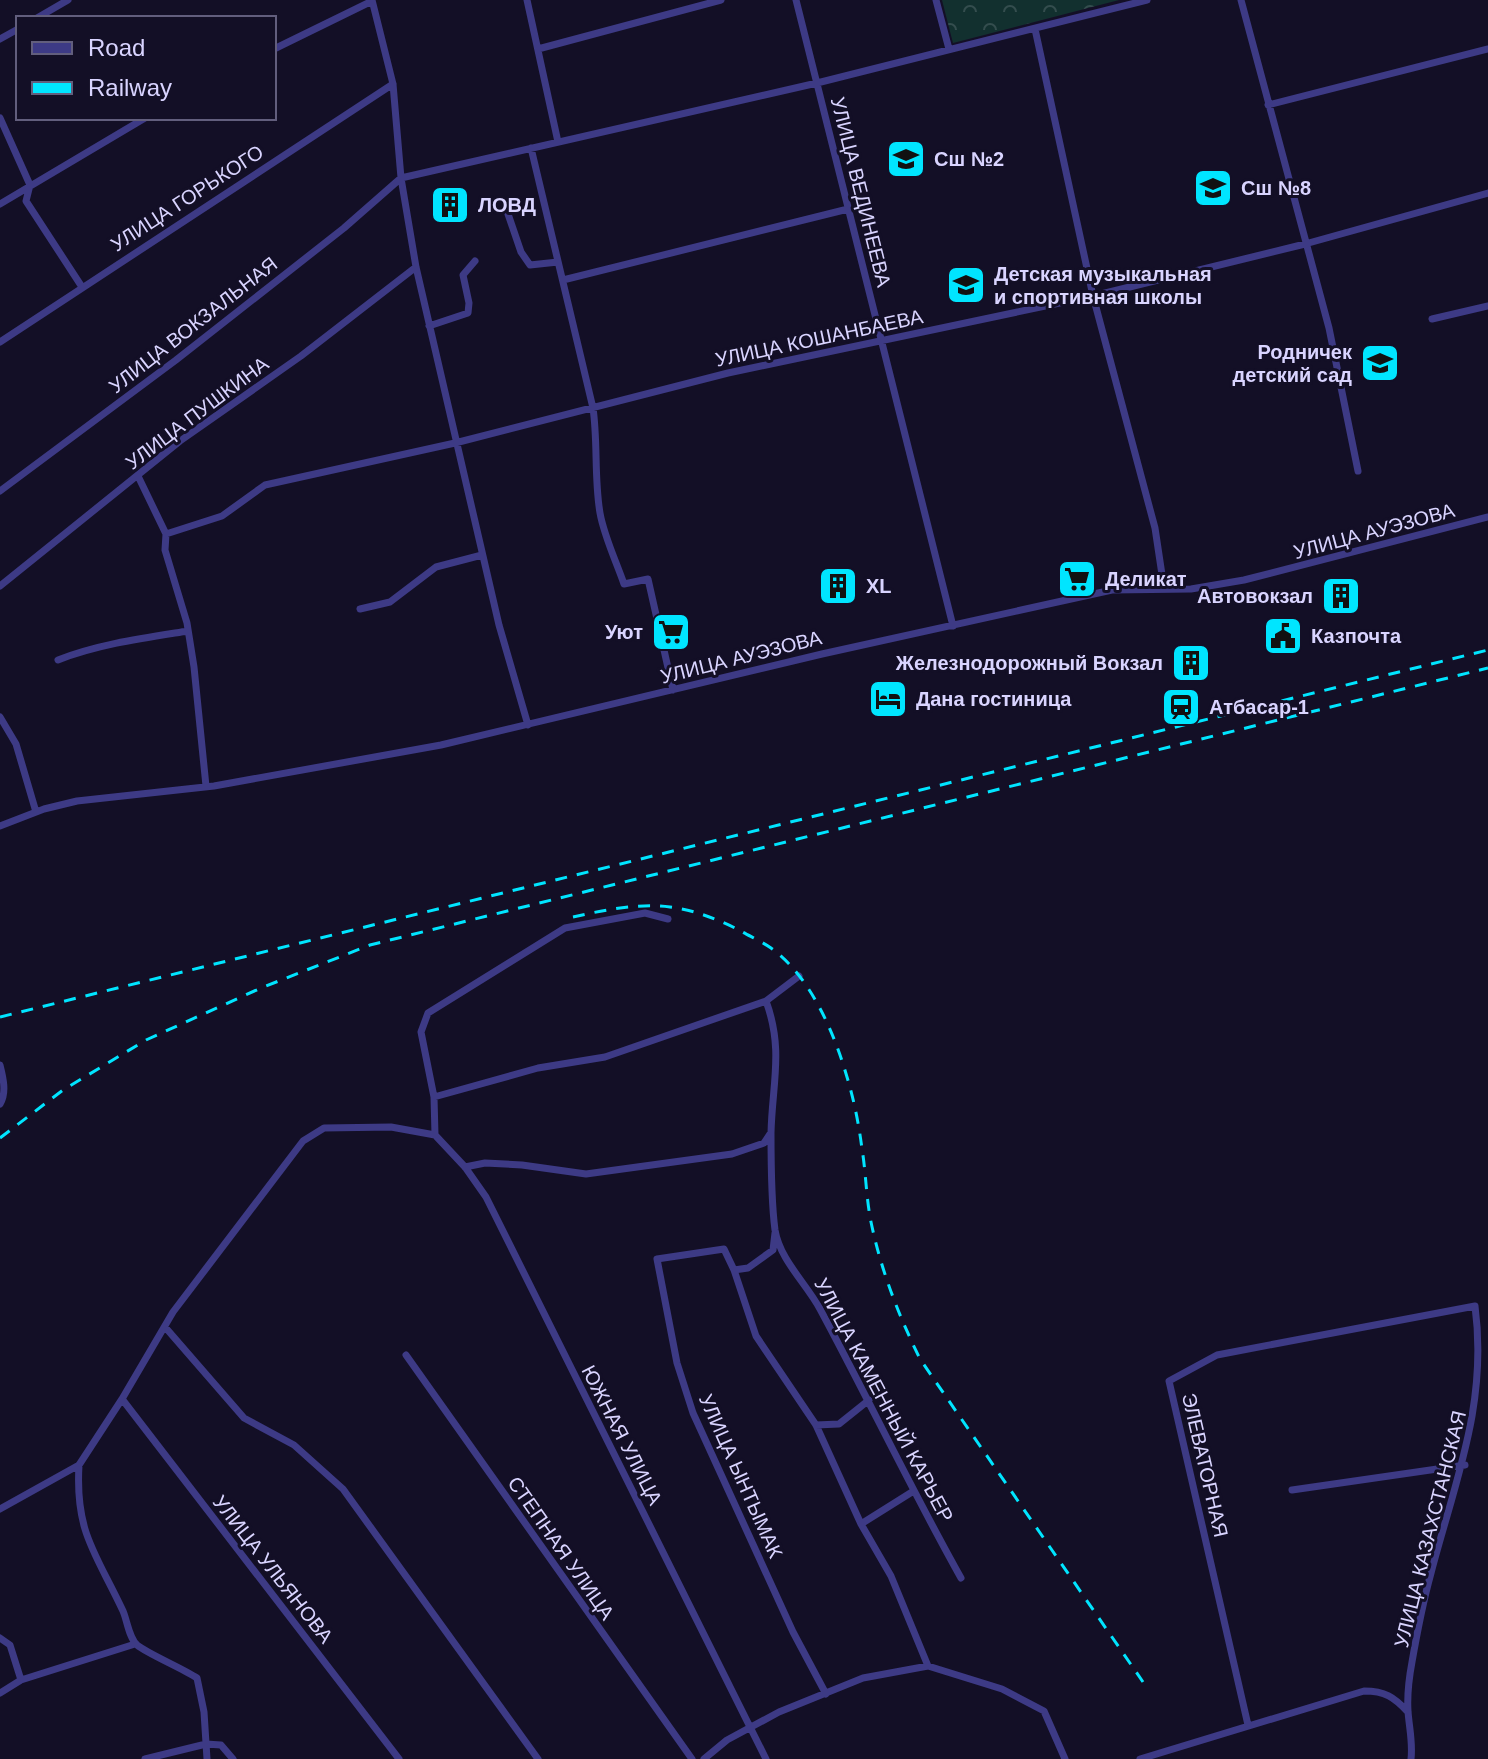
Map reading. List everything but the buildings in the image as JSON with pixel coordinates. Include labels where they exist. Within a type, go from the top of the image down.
[{"type":"street","points":[[40,16],[68,0]]},
{"type":"street","points":[[276,48],[372,0],[393,84],[401,178],[416,267],[482,555],[528,725]]},
{"type":"street","points":[[527,0],[558,142]]},
{"type":"street","points":[[538,49],[721,0]]},
{"type":"street","name":"УЛИЦА ВЕДИНЕЕВА","points":[[796,0],[953,626]]},
{"type":"street","points":[[936,0],[949,49]]},
{"type":"street","points":[[401,178],[817,83],[1147,0]]},
{"type":"street","points":[[1241,0],[1329,328],[1358,471]]},
{"type":"street","points":[[1035,29],[1093,296],[1155,528],[1164,588]]},
{"type":"street","points":[[1268,105],[1488,49]]},
{"type":"street","name":"УЛИЦА ГОРЬКОГО","points":[[0,342],[393,84]]},
{"type":"street","points":[[0,118],[30,185],[26,201],[82,287]]},
{"type":"street","points":[[0,204],[142,120]]},
{"type":"street","points":[[531,148],[593,408],[598,440],[595,461],[600,515],[624,584],[648,579],[673,690]]},
{"type":"street","name":"УЛИЦА ВОКЗАЛЬНАЯ","points":[[0,491],[176,360],[344,228],[401,178]]},
{"type":"street","name":"УЛИЦА КОШАНБАЕВА","points":[[166,534],[222,516],[265,485],[455,443],[702,379],[1093,296],[1305,244],[1488,193]]},
{"type":"street","points":[[563,280],[848,209]]},
{"type":"street","points":[[508,214],[521,252],[530,265],[558,262]]},
{"type":"street","points":[[429,326],[468,313],[463,275],[475,261]]},
{"type":"street","name":"УЛИЦА ПУШКИНА","points":[[0,586],[180,441],[301,356],[416,267]]},
{"type":"street","points":[[1432,319],[1488,306]]},
{"type":"street","points":[[138,476],[166,534],[165,550],[188,631],[206,786]]},
{"type":"street","name":"УЛИЦА АУЭЗОВА","points":[[0,826],[77,801],[206,786],[441,745],[822,654],[1112,590],[1191,589],[1244,580],[1488,517]]},
{"type":"street","points":[[360,609],[390,602],[436,567],[482,555]]},
{"type":"street","points":[[58,660],[132,640],[188,631]]},
{"type":"street","points":[[0,717],[16,744],[36,812]]},
{"type":"street","points":[[0,1509],[79,1465],[173,1312],[303,1141],[324,1128],[391,1127],[435,1135],[434,1097],[421,1032],[428,1013],[565,928],[645,913],[668,919]]},
{"type":"street","points":[[434,1097],[538,1068],[605,1057],[766,1001],[799,976]]},
{"type":"street","name":"УЛИЦА КАМЕННЫЙ КАРЬЕР","points":[[766,1001],[773,1019],[778,1065],[771,1132],[775,1232],[782,1252],[811,1293],[869,1400],[912,1492],[961,1578]]},
{"type":"street","points":[[0,1065],[4,1081],[0,1104]]},
{"type":"street","points":[[465,1167],[485,1163],[522,1165],[586,1174],[643,1168],[732,1154],[764,1143],[771,1132]]},
{"type":"street","name":"ЮЖНАЯ УЛИЦА","points":[[435,1135],[465,1167],[486,1197],[766,1759]]},
{"type":"street","points":[[775,1232],[773,1250],[748,1268],[734,1270],[756,1336],[816,1425],[861,1524],[891,1576],[928,1666]]},
{"type":"street","name":"УЛИЦА ЫНТЫМАК","points":[[734,1270],[724,1249],[657,1259],[677,1363],[693,1413],[793,1632],[826,1694]]},
{"type":"street","name":"УЛИЦА КАЗАХСТАНСКАЯ","points":[[1411,1759],[1408,1712],[1411,1666],[1431,1573],[1465,1465],[1477,1406],[1480,1331],[1475,1306]]},
{"type":"street","name":"ЭЛЕВАТОРНАЯ","points":[[1248,1725],[1169,1381],[1217,1355],[1475,1306]]},
{"type":"street","points":[[165,1327],[244,1418],[294,1445],[343,1489],[538,1759]]},
{"type":"street","name":"СТЕПНАЯ УЛИЦА","points":[[406,1355],[692,1759]]},
{"type":"street","name":"УЛИЦА УЛЬЯНОВА","points":[[122,1399],[399,1759]]},
{"type":"street","points":[[816,1425],[839,1424],[869,1400]]},
{"type":"street","points":[[79,1465],[77,1495],[82,1526],[98,1565],[123,1610],[135,1644],[197,1678],[204,1712],[207,1759]]},
{"type":"street","points":[[1292,1490],[1465,1465]]},
{"type":"street","points":[[861,1524],[912,1492]]},
{"type":"street","points":[[0,1638],[10,1645],[21,1680]]},
{"type":"street","points":[[0,1693],[21,1680],[135,1644]]},
{"type":"street","points":[[704,1759],[727,1740],[779,1712],[863,1678],[928,1666],[1002,1689],[1044,1711],[1065,1759]]},
{"type":"street","points":[[1140,1759],[1364,1691],[1380,1691],[1394,1697],[1408,1712]]},
{"type":"street","points":[[145,1759],[206,1744],[221,1745],[233,1759]]},
{"type":"green space","points":[[942,0],[1119,0],[953,43]]},
{"type":"railway","points":[[0,1017],[1488,650]]},
{"type":"railway","points":[[0,1138],[63,1090],[146,1040],[261,988],[370,945],[1488,668]]},
{"type":"railway","points":[[573,917],[633,907],[688,910],[722,922],[763,943],[798,974],[819,1006],[842,1060],[858,1122],[875,1240],[891,1292],[920,1359],[1143,1682]]},
{"type":"place","name":"Сш №2","points":[[906,159]]},
{"type":"place","name":"Сш №8","points":[[1213,188]]},
{"type":"place","name":"ЛОВД","points":[[450,205]]},
{"type":"place","name":"Детская музыкальная и спортивная школы","points":[[966,285]]},
{"type":"place","name":"Родничек детский сад","points":[[1380,363]]},
{"type":"place","name":"Деликат","points":[[1077,579]]},
{"type":"place","name":"XL","points":[[838,586]]},
{"type":"place","name":"Автовокзал","points":[[1341,596]]},
{"type":"place","name":"Уют","points":[[671,632]]},
{"type":"place","name":"Казпочта","points":[[1283,636]]},
{"type":"place","name":"Железнодорожный Вокзал","points":[[1191,663]]},
{"type":"place","name":"Дана гостиница","points":[[888,699]]},
{"type":"place","name":"Атбасар-1","points":[[1181,707]]}]
